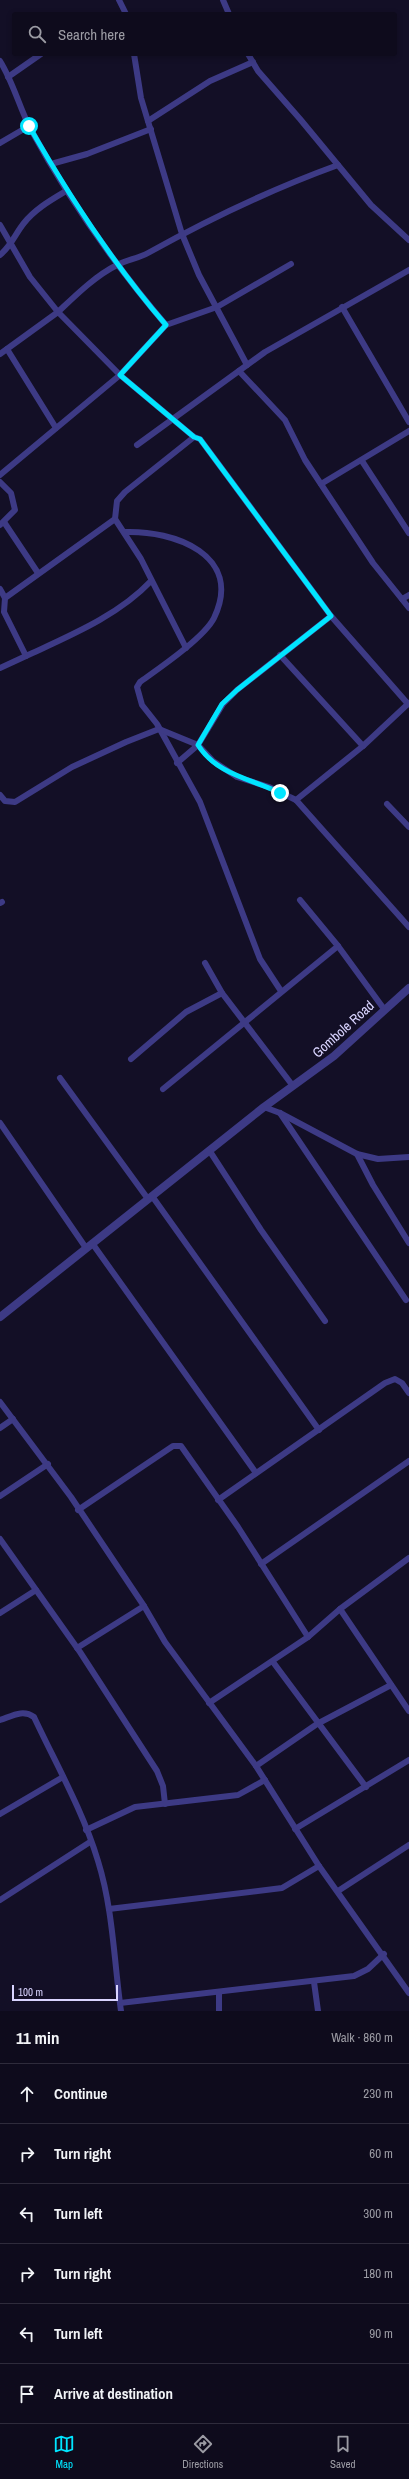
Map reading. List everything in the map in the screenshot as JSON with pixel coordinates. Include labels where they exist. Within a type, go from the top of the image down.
[{"type":"street","points":[[119,0],[125,12]]},
{"type":"street","points":[[223,0],[228,12]]},
{"type":"street","points":[[8,77],[37,56]]},
{"type":"street","points":[[134,56],[141,98],[182,234],[199,275],[247,365]]},
{"type":"street","points":[[249,56],[371,205],[409,240]]},
{"type":"street","points":[[0,61],[29,126],[66,191],[117,266],[166,325]]},
{"type":"street","points":[[148,121],[210,81],[253,62]]},
{"type":"street","points":[[0,143],[29,126]]},
{"type":"street","points":[[50,164],[87,154],[151,129]]},
{"type":"street","points":[[0,354],[58,312],[89,285],[117,266],[144,255],[182,234],[284,184],[338,165]]},
{"type":"street","points":[[0,255],[10,246],[23,224],[33,212],[66,191]]},
{"type":"street","points":[[0,225],[10,246],[30,277],[58,312],[120,375],[194,437],[200,439],[331,616],[409,703],[363,746],[296,800]]},
{"type":"street","points":[[0,475],[120,375],[166,325],[217,307],[291,264]]},
{"type":"street","points":[[137,445],[265,352],[409,270]]},
{"type":"street","points":[[342,307],[409,422]]},
{"type":"street","points":[[7,349],[56,428]]},
{"type":"street","points":[[239,371],[285,420],[305,460],[374,563],[409,608]]},
{"type":"street","points":[[321,484],[362,461],[409,431]]},
{"type":"street","points":[[186,648],[175,623],[151,581],[141,559],[115,519],[118,501],[125,492],[194,437]]},
{"type":"street","points":[[362,461],[409,533]]},
{"type":"street","points":[[0,482],[11,493],[15,510],[2,523],[38,573]]},
{"type":"street","points":[[5,598],[115,519]]},
{"type":"street","points":[[124,532],[158,534],[189,543],[204,552],[219,576],[222,587],[214,619],[186,648],[140,682],[137,687],[142,705],[159,729],[200,802],[260,958],[281,991]]},
{"type":"street","points":[[0,668],[49,646],[137,596],[151,581]]},
{"type":"street","points":[[0,589],[5,598],[2,614],[26,656]]},
{"type":"street","points":[[402,599],[409,595]]},
{"type":"street","points":[[177,763],[198,745],[222,704],[280,655],[331,616]]},
{"type":"street","points":[[280,655],[363,746]]},
{"type":"street","points":[[0,795],[5,801],[15,802],[72,767],[159,729],[198,745],[213,761],[231,774],[296,800],[409,927]]},
{"type":"street","points":[[387,804],[409,827]]},
{"type":"street","points":[[300,900],[338,946],[384,1009]]},
{"type":"street","points":[[163,1089],[244,1021],[338,946]]},
{"type":"street","points":[[205,963],[222,992],[293,1086]]},
{"type":"street","name":"Gombole Road","points":[[0,1317],[264,1106],[334,1056],[384,1009],[409,988]]},
{"type":"street","points":[[131,1059],[186,1012],[222,992]]},
{"type":"street","points":[[60,1078],[150,1198],[319,1430]]},
{"type":"street","points":[[264,1106],[356,1154],[378,1159],[409,1157]]},
{"type":"street","points":[[280,1113],[406,1300]]},
{"type":"street","points":[[0,1123],[256,1473]]},
{"type":"street","points":[[209,1150],[261,1230],[325,1321]]},
{"type":"street","points":[[356,1154],[373,1186],[409,1243]]},
{"type":"street","points":[[218,1500],[385,1383],[395,1379],[402,1383],[409,1393]]},
{"type":"street","points":[[0,1402],[48,1464],[144,1606],[165,1642],[256,1766],[319,1866],[384,1954],[409,1993]]},
{"type":"street","points":[[0,1428],[13,1419]]},
{"type":"street","points":[[78,1510],[173,1446],[181,1446],[261,1564],[308,1637]]},
{"type":"street","points":[[261,1564],[409,1461]]},
{"type":"street","points":[[0,1496],[48,1464]]},
{"type":"street","points":[[0,1538],[77,1648],[157,1771],[163,1786],[165,1804]]},
{"type":"street","points":[[209,1703],[273,1662],[308,1637],[340,1609],[409,1558]]},
{"type":"street","points":[[0,1613],[36,1590]]},
{"type":"street","points":[[77,1648],[144,1606]]},
{"type":"street","points":[[340,1609],[409,1711]]},
{"type":"street","points":[[273,1662],[317,1724],[366,1787]]},
{"type":"street","points":[[256,1766],[317,1724],[391,1685]]},
{"type":"street","points":[[0,1720],[21,1712],[29,1713],[34,1717],[63,1777],[86,1830],[98,1860],[109,1909],[121,2011]]},
{"type":"street","points":[[295,1829],[409,1760]]},
{"type":"street","points":[[0,1814],[63,1777]]},
{"type":"street","points":[[86,1830],[135,1808],[238,1795],[265,1780]]},
{"type":"street","points":[[0,1900],[90,1842]]},
{"type":"street","points":[[338,1891],[409,1845]]},
{"type":"street","points":[[109,1909],[282,1888],[319,1866]]},
{"type":"street","points":[[120,2003],[314,1982],[354,1976],[368,1969],[384,1954]]},
{"type":"street","points":[[314,1982],[318,2011]]},
{"type":"street","points":[[219,1992],[219,2011]]},
{"type":"route","points":[[29,126],[66,191],[117,266],[166,325],[120,375],[194,437],[200,439],[331,616],[280,655],[222,704],[198,745],[213,761],[231,774],[269,787],[280,793]]}]
